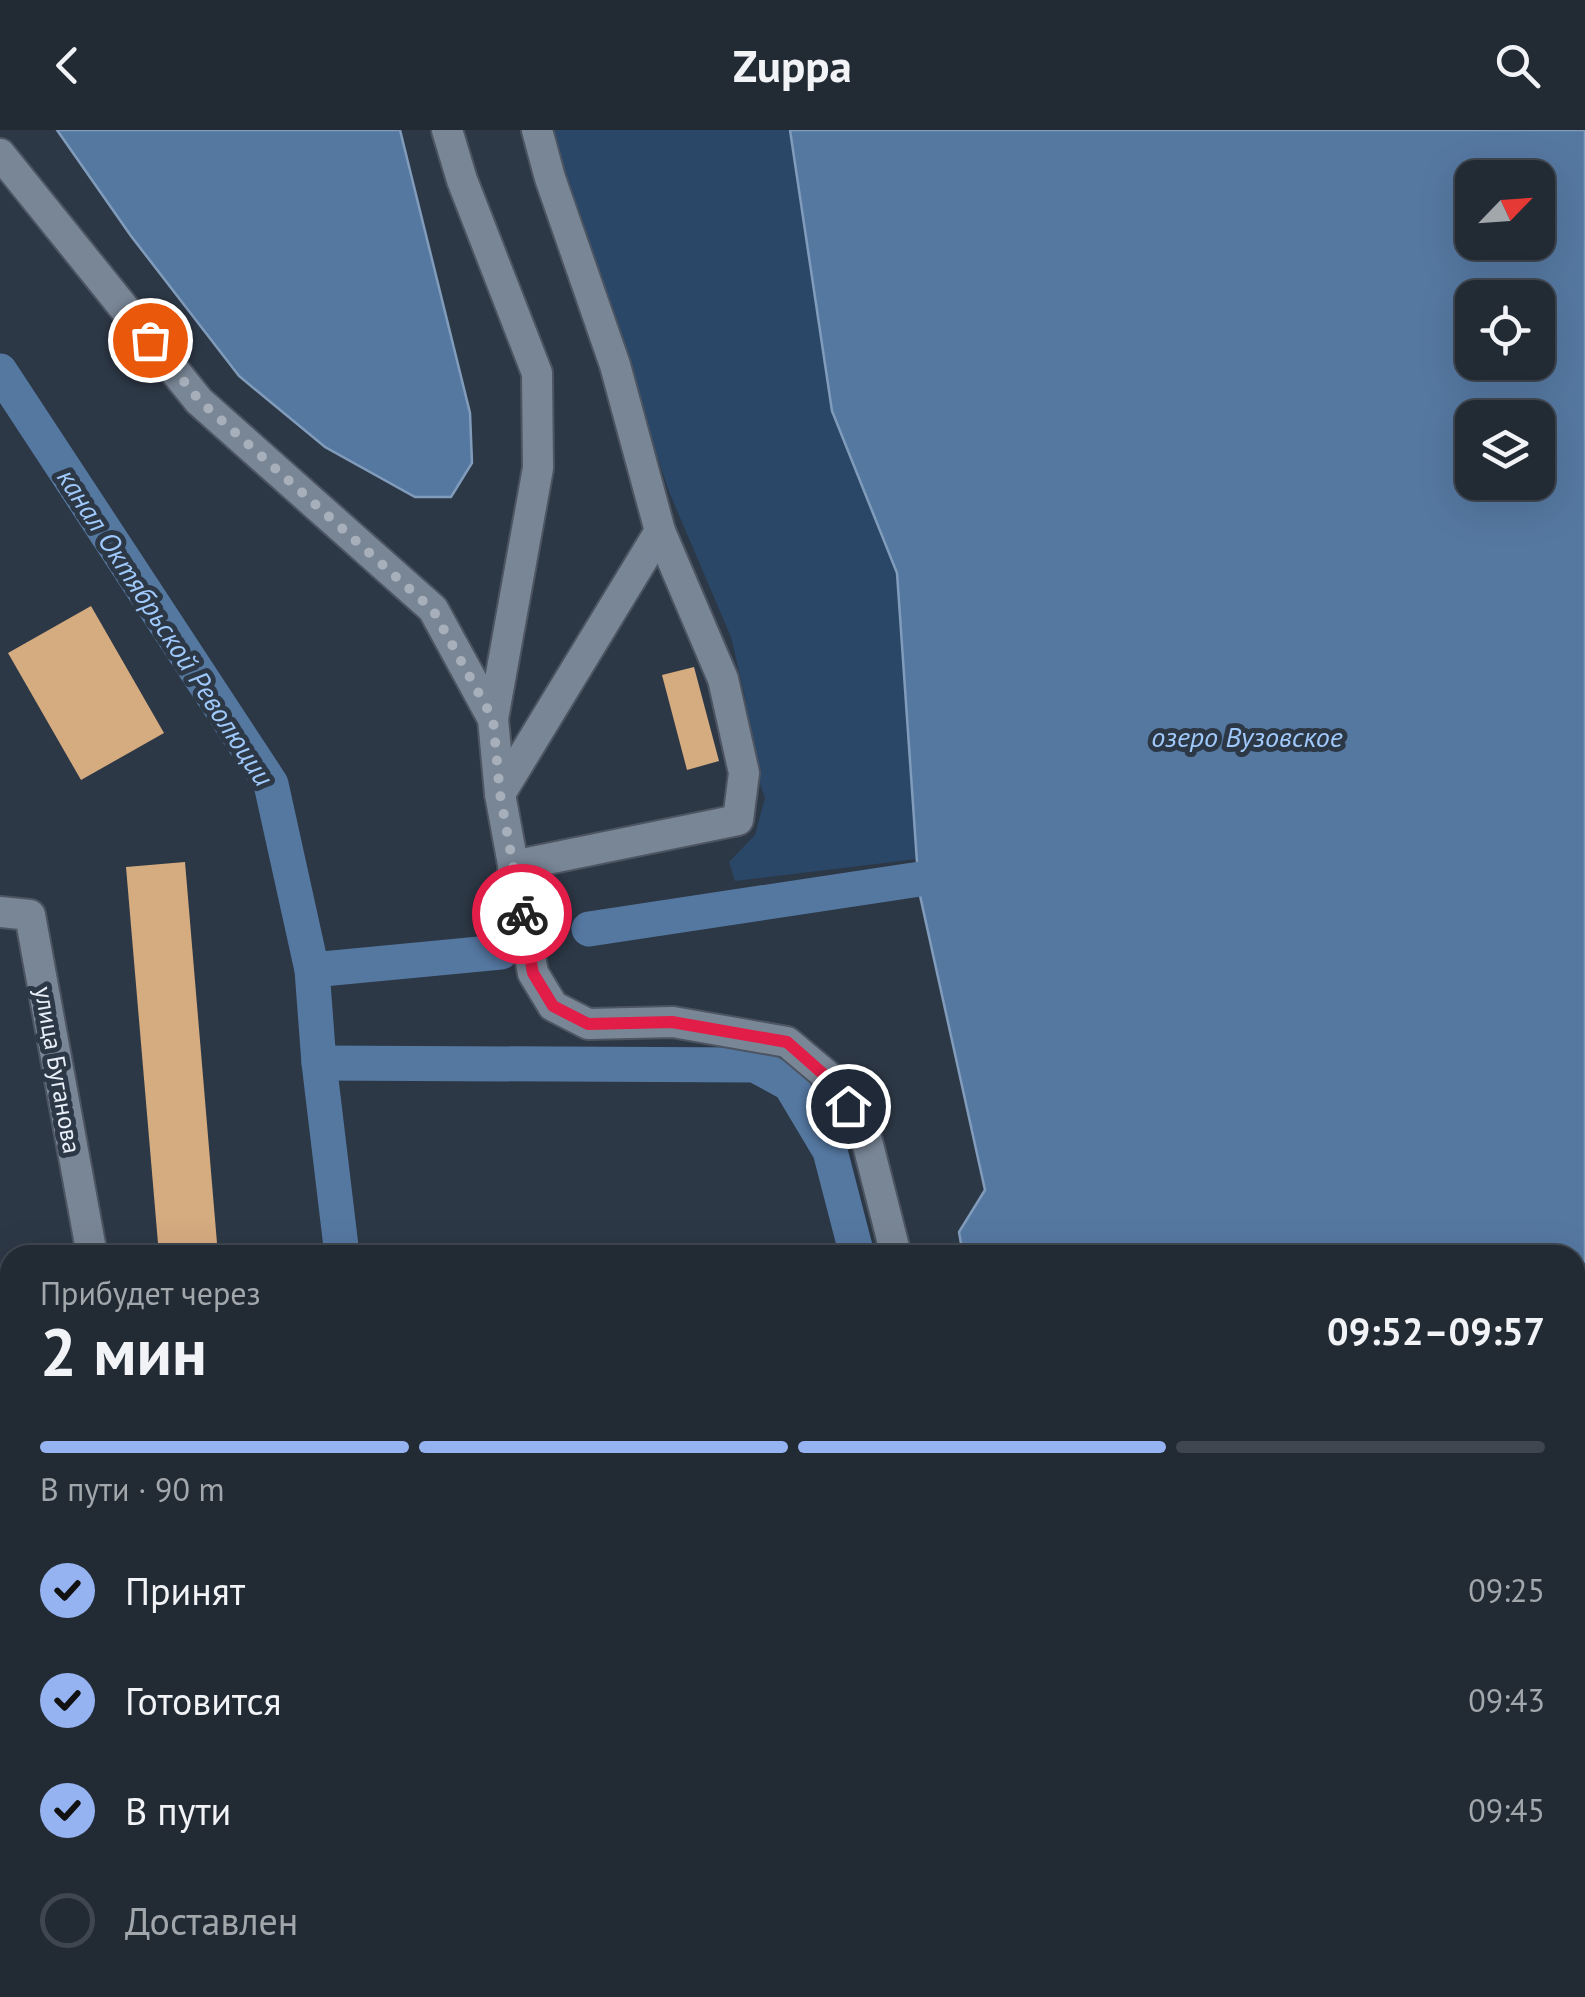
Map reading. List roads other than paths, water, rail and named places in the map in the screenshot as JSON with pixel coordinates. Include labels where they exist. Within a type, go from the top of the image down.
[{"type":"street","points":[[448,130],[462,180],[537,374],[538,468],[493,719],[500,794],[533,973],[553,1006],[588,1024],[672,1022],[787,1042],[830,1080],[865,1133],[893,1245]]},
{"type":"street","points":[[513,866],[738,820],[744,772],[724,679],[660,531],[616,365],[537,130]]},
{"type":"street","points":[[0,154],[200,401],[433,610],[493,719]]},
{"type":"street","points":[[500,794],[660,531]]},
{"type":"street","name":"улица Буганова","points":[[0,912],[30,915],[90,1245]]},
{"type":"water","points":[[57,130],[400,130],[470,413],[472,463],[451,497],[415,497],[325,447],[239,376],[131,236]]},
{"type":"water","name":"озеро Вузовское","points":[[790,130],[1585,130],[1585,1245],[961,1245],[959,1232],[985,1190],[919,891],[897,573],[832,411]]},
{"type":"waterway","name":"канал Октябрьской Революции","points":[[0,371],[271,784],[312,970],[341,1245]]},
{"type":"waterway","points":[[589,929],[920,879]]},
{"type":"waterway","points":[[312,970],[501,952]]},
{"type":"waterway","points":[[319,1063],[755,1065],[790,1084],[830,1151],[854,1245]]}]
